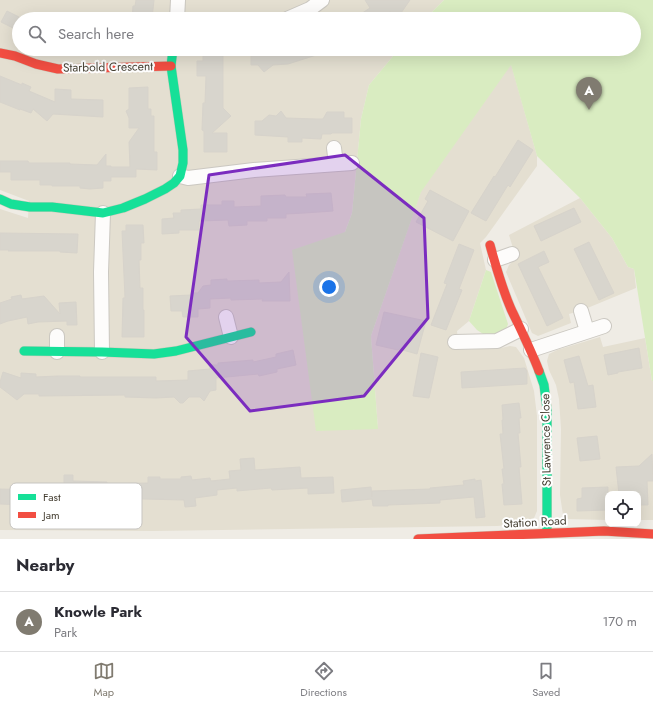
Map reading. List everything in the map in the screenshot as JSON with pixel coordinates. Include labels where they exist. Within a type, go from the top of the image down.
[{"type":"street","points":[[177,12],[178,0]]},
{"type":"street","points":[[303,12],[322,0]]},
{"type":"street","name":"Starbold Crescent","points":[[0,54],[12,56]]},
{"type":"street","name":"Starbold Crescent","points":[[15,56],[36,64],[58,69],[171,66]]},
{"type":"street","name":"Starbold Crescent","points":[[172,56],[171,66],[183,150],[183,163],[180,176]]},
{"type":"street","points":[[334,148],[336,164]]},
{"type":"street","points":[[0,199],[12,204],[30,207],[52,207],[103,213],[123,208],[145,199],[165,189],[174,183],[180,176],[188,178],[254,170],[352,163]]},
{"type":"street","points":[[102,352],[101,272],[103,213]]},
{"type":"street","name":"St Lawrence Close","points":[[490,245],[500,279],[511,308],[531,350],[544,385],[547,409],[547,533]]},
{"type":"street","points":[[495,260],[512,254]]},
{"type":"street","points":[[581,311],[587,331]]},
{"type":"street","points":[[226,317],[231,337]]},
{"type":"street","points":[[531,350],[604,326]]},
{"type":"street","points":[[455,342],[497,341],[521,329]]},
{"type":"street","points":[[24,352],[154,354],[176,351],[252,332]]},
{"type":"street","points":[[57,336],[57,352]]},
{"type":"street","name":"Station Road","points":[[418,539],[604,531],[653,534]]},
{"type":"highlighted area","points":[[345,155],[424,218],[428,318],[364,396],[250,411],[186,337],[209,175]]},
{"type":"shaded area","points":[[0,0],[444,0],[432,12],[12,12],[12,56],[393,56],[369,85],[361,119],[352,213],[345,232],[378,429],[371,336],[421,191],[511,64],[537,156],[537,166],[486,237],[480,243],[486,270],[469,321],[457,331],[459,350],[501,348],[510,346],[516,347],[524,358],[534,391],[537,416],[537,511],[534,518],[525,524],[497,526],[153,531],[0,530],[0,209],[28,218],[29,201],[0,190]]},
{"type":"shaded area","points":[[580,198],[612,238],[628,267],[634,269],[636,288],[569,314],[571,323],[538,336],[532,333],[506,272],[509,265],[516,258],[509,235]]},
{"type":"shaded area","points":[[600,337],[603,347],[645,338],[653,381],[653,520],[641,520],[641,491],[605,491],[605,520],[568,519],[563,515],[560,495],[561,429],[559,399],[556,385],[549,370],[547,361],[549,354],[557,350]]},
{"type":"green space","points":[[444,0],[653,0],[653,381],[634,269],[628,267],[612,238],[580,198],[537,156],[511,65],[421,192],[371,336],[378,429],[316,431],[292,250],[345,232],[352,213],[361,119],[369,85],[393,56],[641,56],[641,12],[432,12]]},
{"type":"green space","points":[[486,270],[491,272],[508,324],[505,332],[488,337],[477,330],[469,321]]},
{"type":"building","points":[[136,0],[154,0],[153,12],[133,12],[133,6],[135,6]]},
{"type":"building","points":[[365,0],[410,0],[402,12],[364,12],[370,8]]},
{"type":"building","points":[[7,11],[12,14],[12,28],[1,22]]},
{"type":"building","points":[[203,56],[223,56],[223,108],[231,116],[212,133],[227,133],[227,152],[204,152],[204,131],[202,130],[206,76],[197,76],[197,61],[203,61]]},
{"type":"building","points":[[251,56],[313,56],[288,64],[273,65],[264,72],[258,65],[251,65]]},
{"type":"building","points":[[0,76],[31,87],[29,91],[55,102],[55,89],[71,90],[71,99],[103,100],[103,117],[53,114],[47,121],[33,109],[31,113],[0,102]]},
{"type":"building","points":[[148,87],[148,109],[151,109],[151,116],[154,116],[154,152],[157,152],[157,170],[136,169],[136,177],[111,177],[111,181],[103,181],[103,188],[90,189],[80,188],[80,186],[40,185],[40,180],[11,180],[11,172],[0,172],[0,161],[97,165],[106,154],[106,166],[130,167],[129,142],[139,128],[129,128],[129,118],[126,111],[129,109],[129,88]]},
{"type":"building","points":[[281,111],[286,118],[316,119],[323,119],[327,112],[344,112],[344,118],[352,118],[352,133],[322,134],[321,139],[302,138],[302,142],[288,142],[288,137],[255,135],[255,121],[262,121],[269,115],[276,116]]},
{"type":"building","points":[[518,140],[533,150],[510,187],[508,185],[486,221],[471,213]]},
{"type":"building","points":[[430,190],[469,211],[453,241],[416,222],[428,201],[425,199]]},
{"type":"building","points":[[331,193],[333,211],[286,214],[286,218],[267,218],[267,221],[247,221],[247,225],[229,226],[228,220],[199,221],[199,230],[179,230],[179,233],[162,234],[162,219],[174,218],[173,213],[181,213],[181,210],[201,209],[201,205],[222,205],[222,201],[234,201],[234,207],[261,206],[261,196],[285,195],[286,197],[307,197],[306,194]]},
{"type":"building","points":[[574,208],[581,222],[541,241],[534,226]]},
{"type":"building","points":[[126,225],[143,225],[144,243],[141,243],[141,260],[139,260],[140,288],[143,288],[144,337],[122,337],[123,298],[125,298],[122,231],[126,231]]},
{"type":"building","points":[[0,233],[78,234],[77,253],[60,251],[0,250]]},
{"type":"building","points":[[589,242],[614,293],[599,300],[574,249]]},
{"type":"building","points":[[459,244],[474,250],[459,289],[462,290],[446,330],[431,325],[447,284],[444,283]]},
{"type":"building","points":[[544,251],[549,262],[538,267],[563,318],[547,326],[518,264]]},
{"type":"building","points":[[289,272],[290,301],[262,301],[263,299],[231,300],[231,298],[210,299],[210,308],[198,309],[198,317],[183,317],[182,311],[171,311],[170,296],[191,295],[191,293],[198,293],[203,286],[211,285],[211,280],[259,280],[259,283],[281,282]]},
{"type":"building","points":[[21,295],[22,299],[44,296],[60,314],[59,303],[76,302],[77,325],[67,325],[67,321],[38,322],[28,324],[27,317],[0,324],[0,303],[12,299],[11,297]]},
{"type":"building","points":[[384,312],[426,321],[417,354],[376,345]]},
{"type":"building","points":[[639,348],[642,368],[608,375],[604,355]]},
{"type":"building","points":[[293,350],[296,365],[277,369],[277,372],[259,376],[258,374],[216,378],[216,390],[210,391],[204,401],[200,397],[189,397],[183,403],[180,403],[174,397],[125,397],[125,395],[39,396],[39,394],[24,394],[17,400],[0,387],[3,372],[21,378],[21,373],[36,374],[36,377],[156,377],[156,381],[188,380],[188,371],[210,369],[209,365],[253,360],[253,362],[276,357],[276,354]]},
{"type":"building","points":[[421,353],[438,357],[429,398],[413,396]]},
{"type":"building","points":[[579,356],[588,386],[593,385],[596,407],[578,409],[574,382],[570,383],[564,360]]},
{"type":"building","points":[[525,368],[527,371],[527,384],[462,388],[461,372]]},
{"type":"building","points":[[519,403],[521,418],[519,418],[520,433],[518,433],[521,467],[519,467],[522,504],[504,505],[502,469],[504,469],[500,434],[503,434],[502,405]]},
{"type":"building","points":[[597,436],[600,459],[580,461],[577,438]]},
{"type":"building","points":[[652,454],[653,481],[647,481],[648,505],[641,505],[641,491],[619,491],[616,467],[639,466]]},
{"type":"building","points":[[254,458],[255,470],[300,467],[301,478],[333,477],[334,493],[308,494],[308,488],[272,490],[271,488],[237,491],[237,488],[217,490],[217,495],[195,498],[196,506],[185,507],[184,500],[142,499],[142,483],[148,483],[148,477],[160,477],[160,479],[181,479],[181,477],[191,476],[192,480],[210,478],[211,481],[230,479],[229,471],[241,470],[240,459]]},
{"type":"building","points":[[64,475],[73,475],[73,481],[107,482],[64,483]]},
{"type":"building","points":[[475,479],[475,481],[481,480],[485,517],[476,518],[474,497],[440,500],[440,503],[388,506],[373,506],[372,499],[342,502],[341,490],[371,487],[372,497],[372,491],[430,489],[464,485],[463,481]]},
{"type":"building","points":[[608,487],[608,491],[605,491],[605,510],[577,511],[577,499],[582,498],[582,488]]},
{"type":"building","points":[[0,489],[10,489],[10,504],[0,504]]},
{"type":"traffic: fast","points":[[0,199],[11,204],[30,207],[52,207],[103,213],[123,208],[145,199],[174,183],[180,176],[183,163],[183,150],[171,66],[172,56]]},
{"type":"traffic: fast","points":[[24,351],[154,354],[176,351],[251,332]]},
{"type":"traffic: fast","points":[[539,371],[544,385],[547,409],[547,533]]},
{"type":"traffic: jam","points":[[0,53],[12,55]]},
{"type":"traffic: jam","points":[[15,56],[36,64],[58,69],[171,66]]},
{"type":"traffic: jam","points":[[490,245],[499,277],[511,309],[539,371]]},
{"type":"traffic: jam","points":[[418,539],[604,531],[653,534]]},
{"type":"place","name":"Knowle Park","points":[[589,110]]}]
